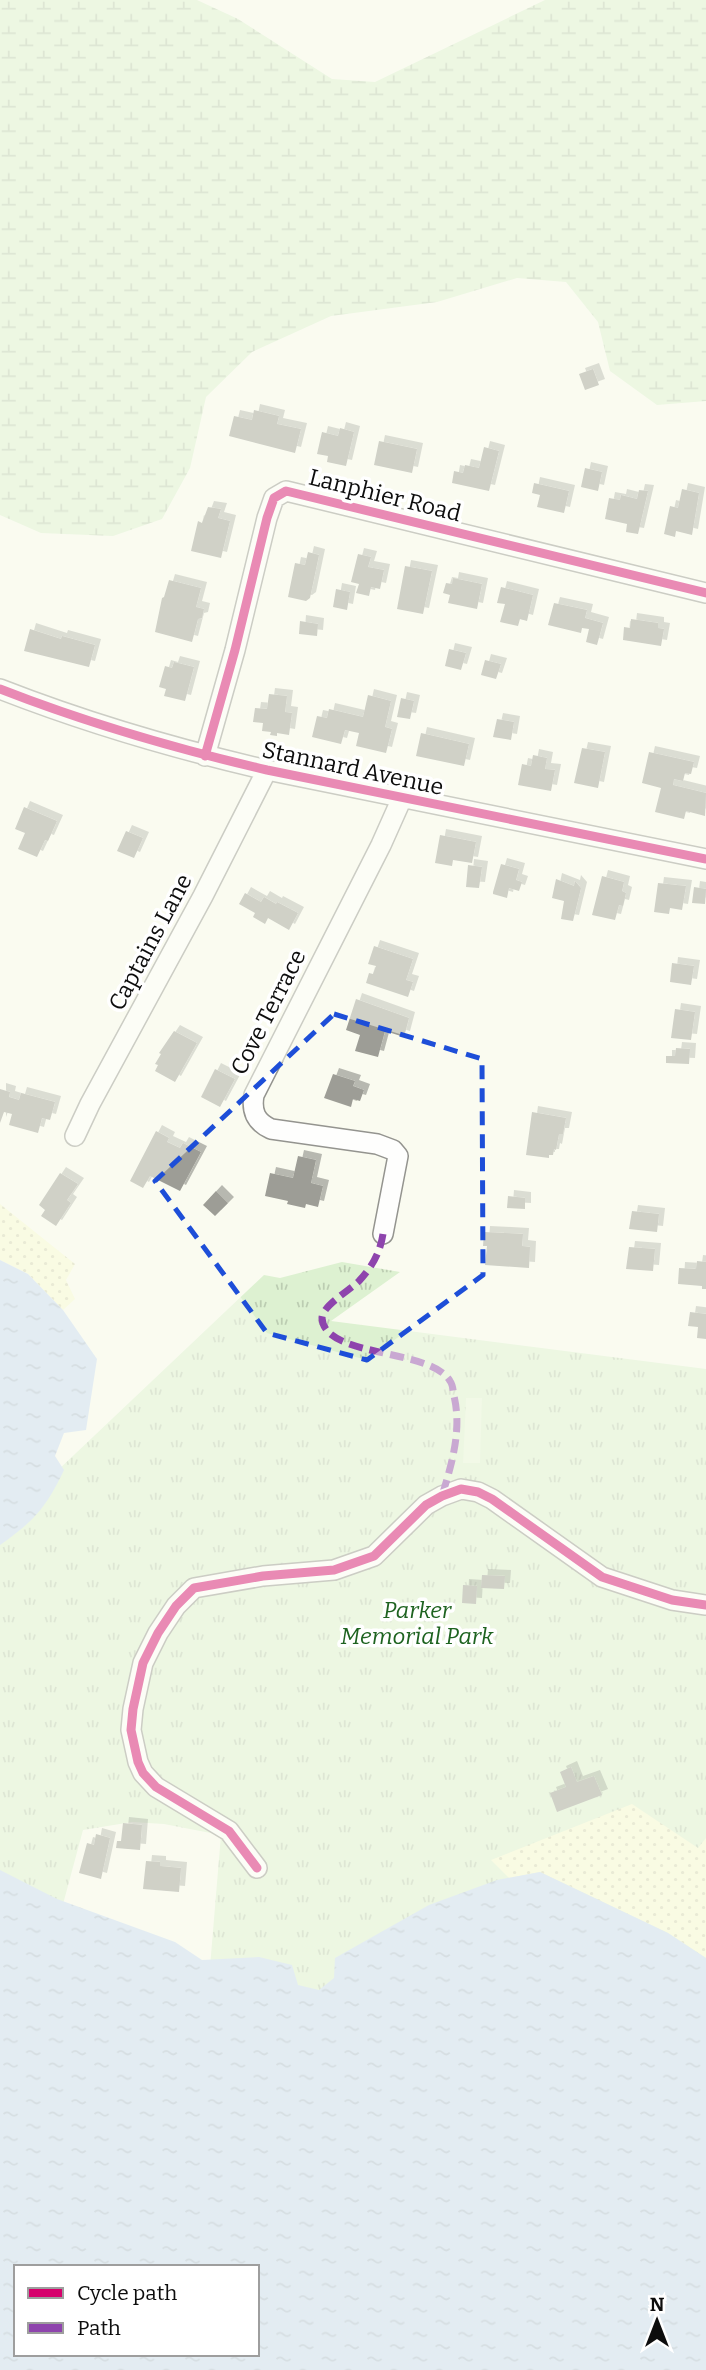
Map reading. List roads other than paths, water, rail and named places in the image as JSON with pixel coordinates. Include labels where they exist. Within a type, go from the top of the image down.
[{"type":"street","name":"Lanphier Road","points":[[205,756],[235,650],[267,518],[274,498],[286,491],[706,593]]},
{"type":"street","name":"Stannard Avenue","points":[[0,689],[64,714],[205,756],[267,771],[706,859]]},
{"type":"street","name":"Captains Lane","points":[[75,1136],[267,771]]},
{"type":"street","name":"Cove Terrace","points":[[383,1234],[398,1156],[393,1150],[377,1144],[271,1129],[260,1124],[252,1106],[254,1095],[381,845],[402,798]]},
{"type":"street","points":[[257,1868],[229,1831],[156,1787],[143,1773],[138,1762],[131,1730],[143,1663],[176,1606],[194,1588],[263,1576],[334,1570],[374,1556],[426,1505],[461,1489],[478,1492],[492,1499],[602,1577],[672,1600],[706,1605]]},
{"type":"water","points":[[0,1260],[28,1274],[63,1310],[97,1359],[86,1430],[64,1433],[55,1456],[64,1470],[51,1494],[30,1521],[0,1545]]},
{"type":"water","points":[[0,1870],[57,1899],[175,1942],[202,1960],[259,1957],[292,1965],[298,1985],[319,1990],[334,1978],[335,1958],[429,1905],[497,1880],[540,1872],[668,1933],[706,1958],[706,2370],[0,2370]]},
{"type":"park label","name":"Parker Memorial Park","points":[[417,1623]]}]
